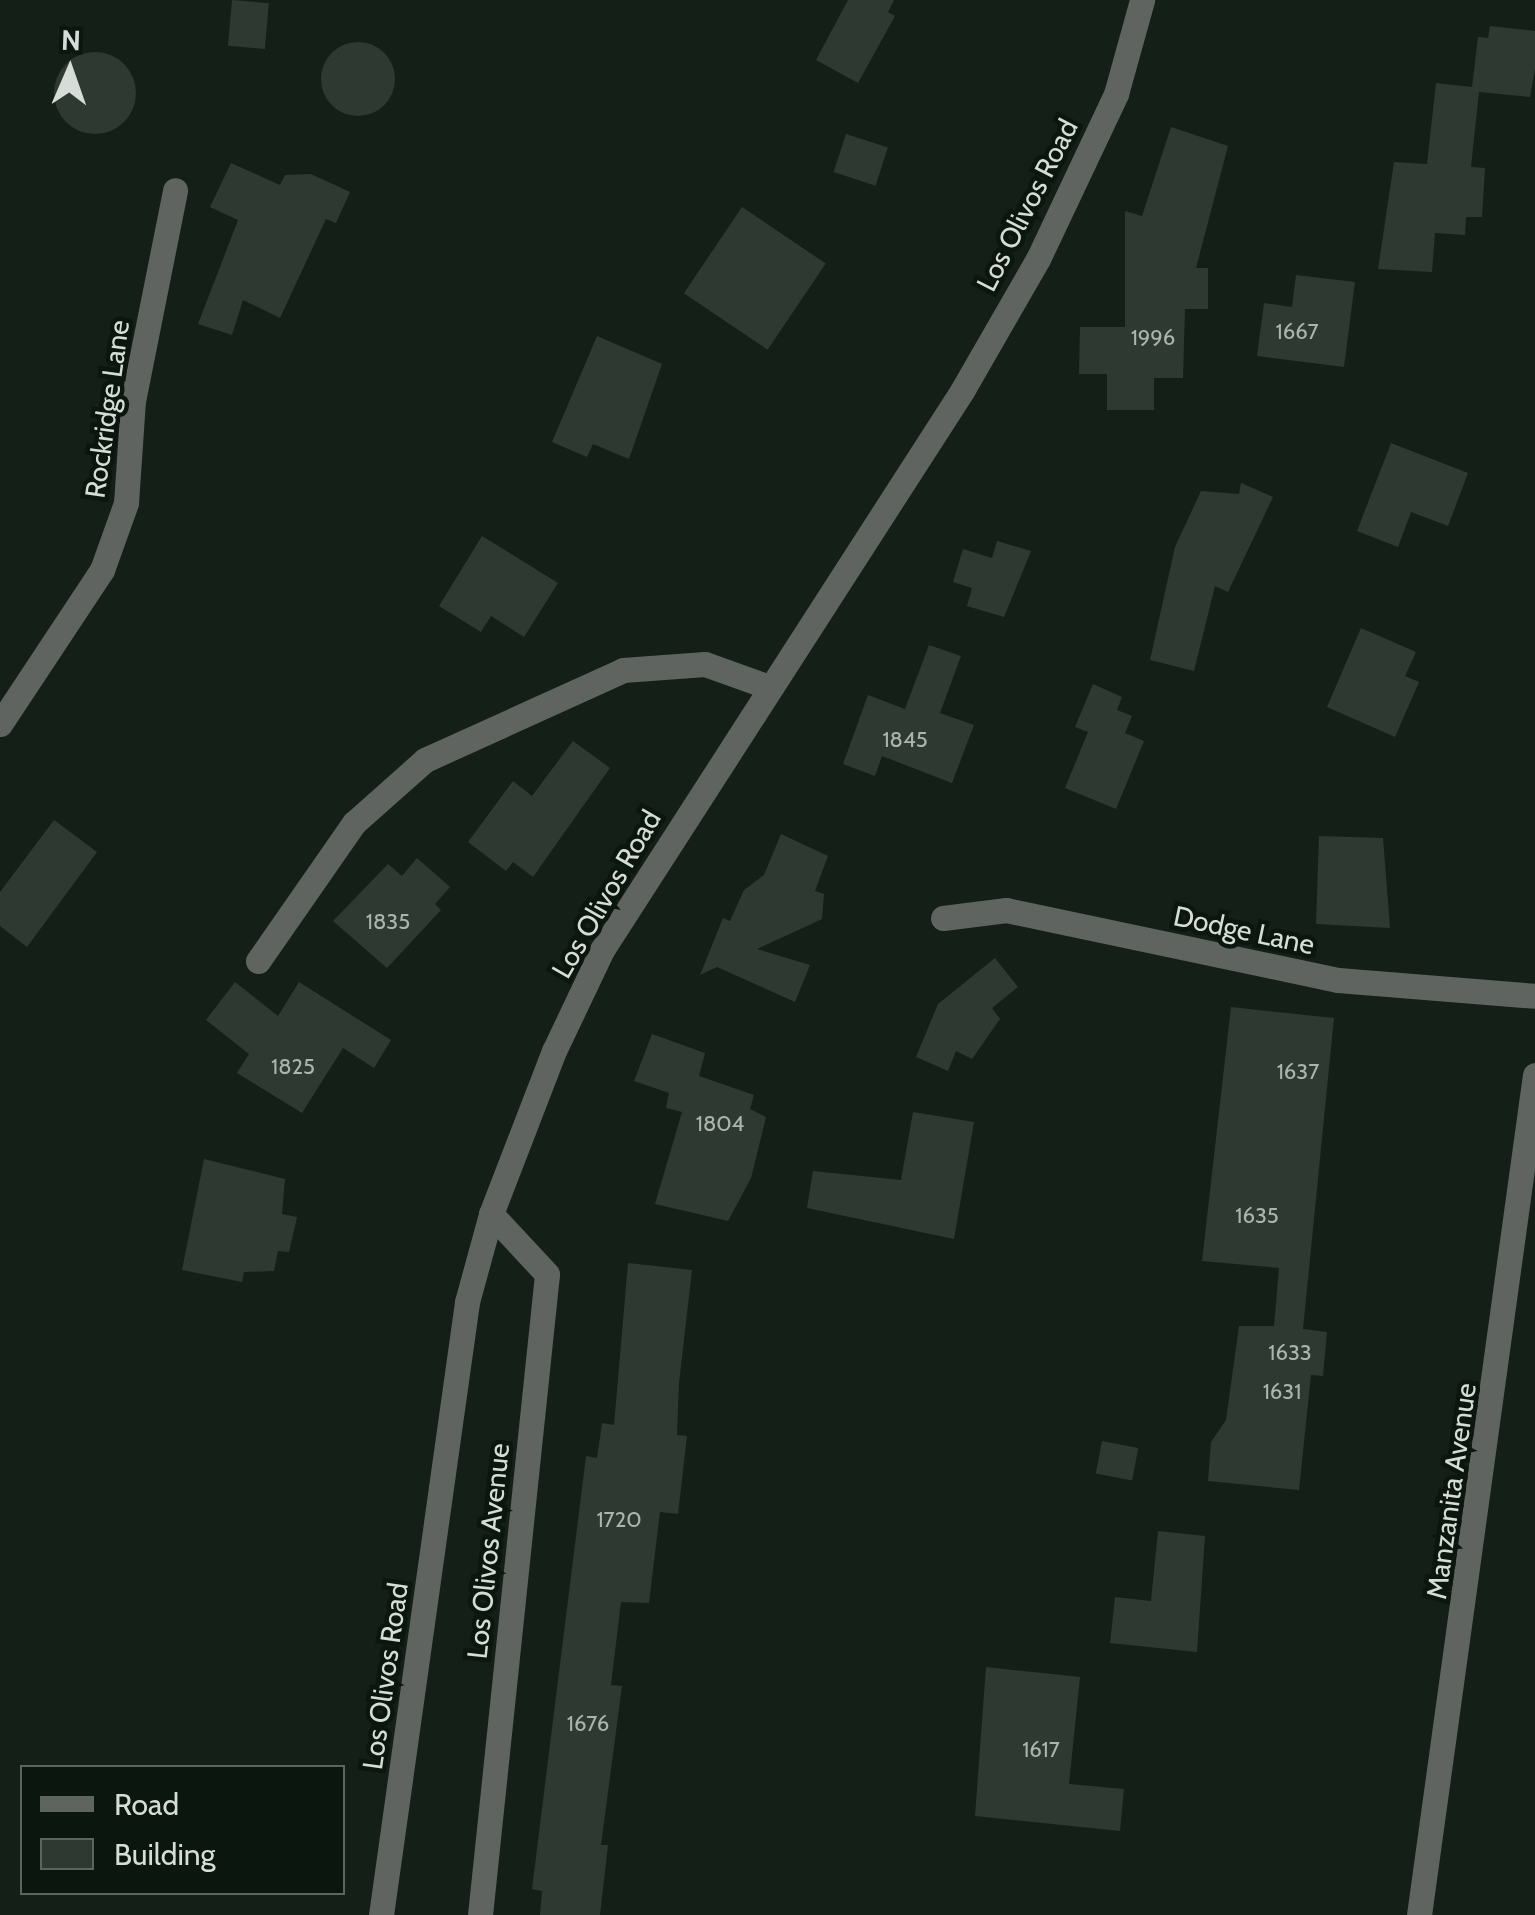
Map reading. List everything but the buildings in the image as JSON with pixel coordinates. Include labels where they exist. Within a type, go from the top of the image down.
[{"type":"street","name":"Los Olivos Road","points":[[381,1915],[468,1302],[491,1214],[602,950],[962,391],[1038,259],[1116,94],[1142,0]]},
{"type":"street","name":"Rockridge Lane","points":[[0,724],[102,570],[126,503],[134,400],[174,190]]},
{"type":"street","points":[[258,961],[354,823],[424,760],[624,670],[705,664],[769,687]]},
{"type":"street","name":"Dodge Lane","points":[[943,918],[1006,910],[1338,980],[1535,996]]},
{"type":"street","name":"Manzanita Avenue","points":[[1419,1915],[1535,1074]]},
{"type":"street","name":"Los Olivos Avenue","points":[[480,1915],[546,1274],[491,1214]]}]
